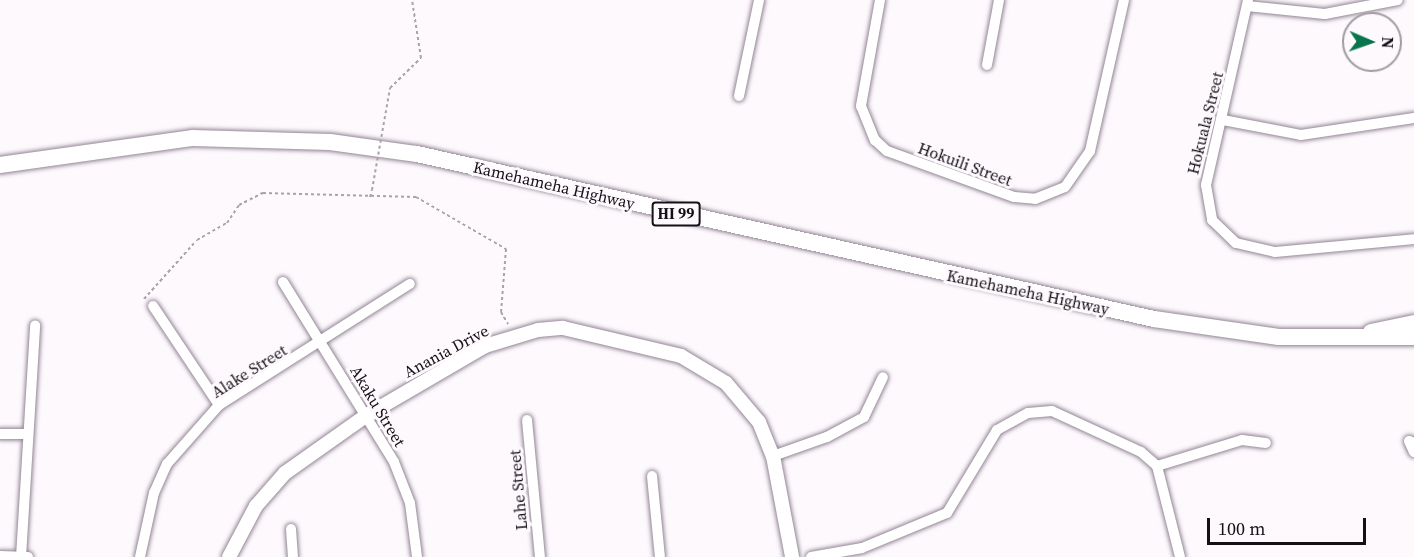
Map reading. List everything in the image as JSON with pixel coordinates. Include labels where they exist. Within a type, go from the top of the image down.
[{"type":"main road","name":"Kamehameha Highway","points":[[0,165],[193,138],[341,144],[417,154],[1154,318],[1279,337],[1414,337]]},
{"type":"main road","name":"Kamehameha Highway","points":[[1350,336],[1414,322]]},
{"type":"street","points":[[739,96],[759,0]]},
{"type":"street","name":"Hokuili Street","points":[[880,0],[861,106],[875,140],[887,151],[1014,197],[1035,199],[1065,188],[1090,151],[1124,0]]},
{"type":"street","points":[[987,65],[999,0]]},
{"type":"street","points":[[1248,3],[1325,14],[1398,0]]},
{"type":"street","name":"Hokuala Street","points":[[1248,3],[1223,120],[1206,185],[1212,220],[1236,243],[1285,252],[1414,239]]},
{"type":"street","points":[[1223,120],[1301,135],[1414,118]]},
{"type":"street","name":"Akaku Street","points":[[283,282],[323,342],[403,481],[417,557]]},
{"type":"street","name":"Alake Street","points":[[140,557],[154,493],[167,464],[219,405],[323,342],[410,284]]},
{"type":"street","points":[[151,304],[219,405]]},
{"type":"street","points":[[21,557],[35,325]]},
{"type":"street","name":"Anania Drive","points":[[229,557],[256,506],[285,473],[367,415],[485,346],[516,335],[563,328],[636,342],[705,370],[726,383],[759,422],[773,456],[792,557]]},
{"type":"street","points":[[773,456],[827,437],[864,417],[883,377]]},
{"type":"street","points":[[811,557],[851,551],[947,513],[997,430],[1028,413],[1052,411],[1141,452],[1157,466],[1180,557]]},
{"type":"street","name":"Lahe Street","points":[[527,420],[540,557]]},
{"type":"street","points":[[0,434],[28,434]]},
{"type":"street","points":[[1157,466],[1242,440],[1266,443]]},
{"type":"street","points":[[1414,442],[1409,441],[1414,452]]},
{"type":"street","points":[[652,476],[660,557]]},
{"type":"street","points":[[291,529],[293,557]]},
{"type":"street","points":[[0,556],[28,557]]},
{"type":"path","points":[[370,197],[390,88],[421,58],[412,0]]},
{"type":"path","points":[[151,304],[142,297],[197,240],[255,197],[416,197],[507,249],[501,312],[508,324]]}]
